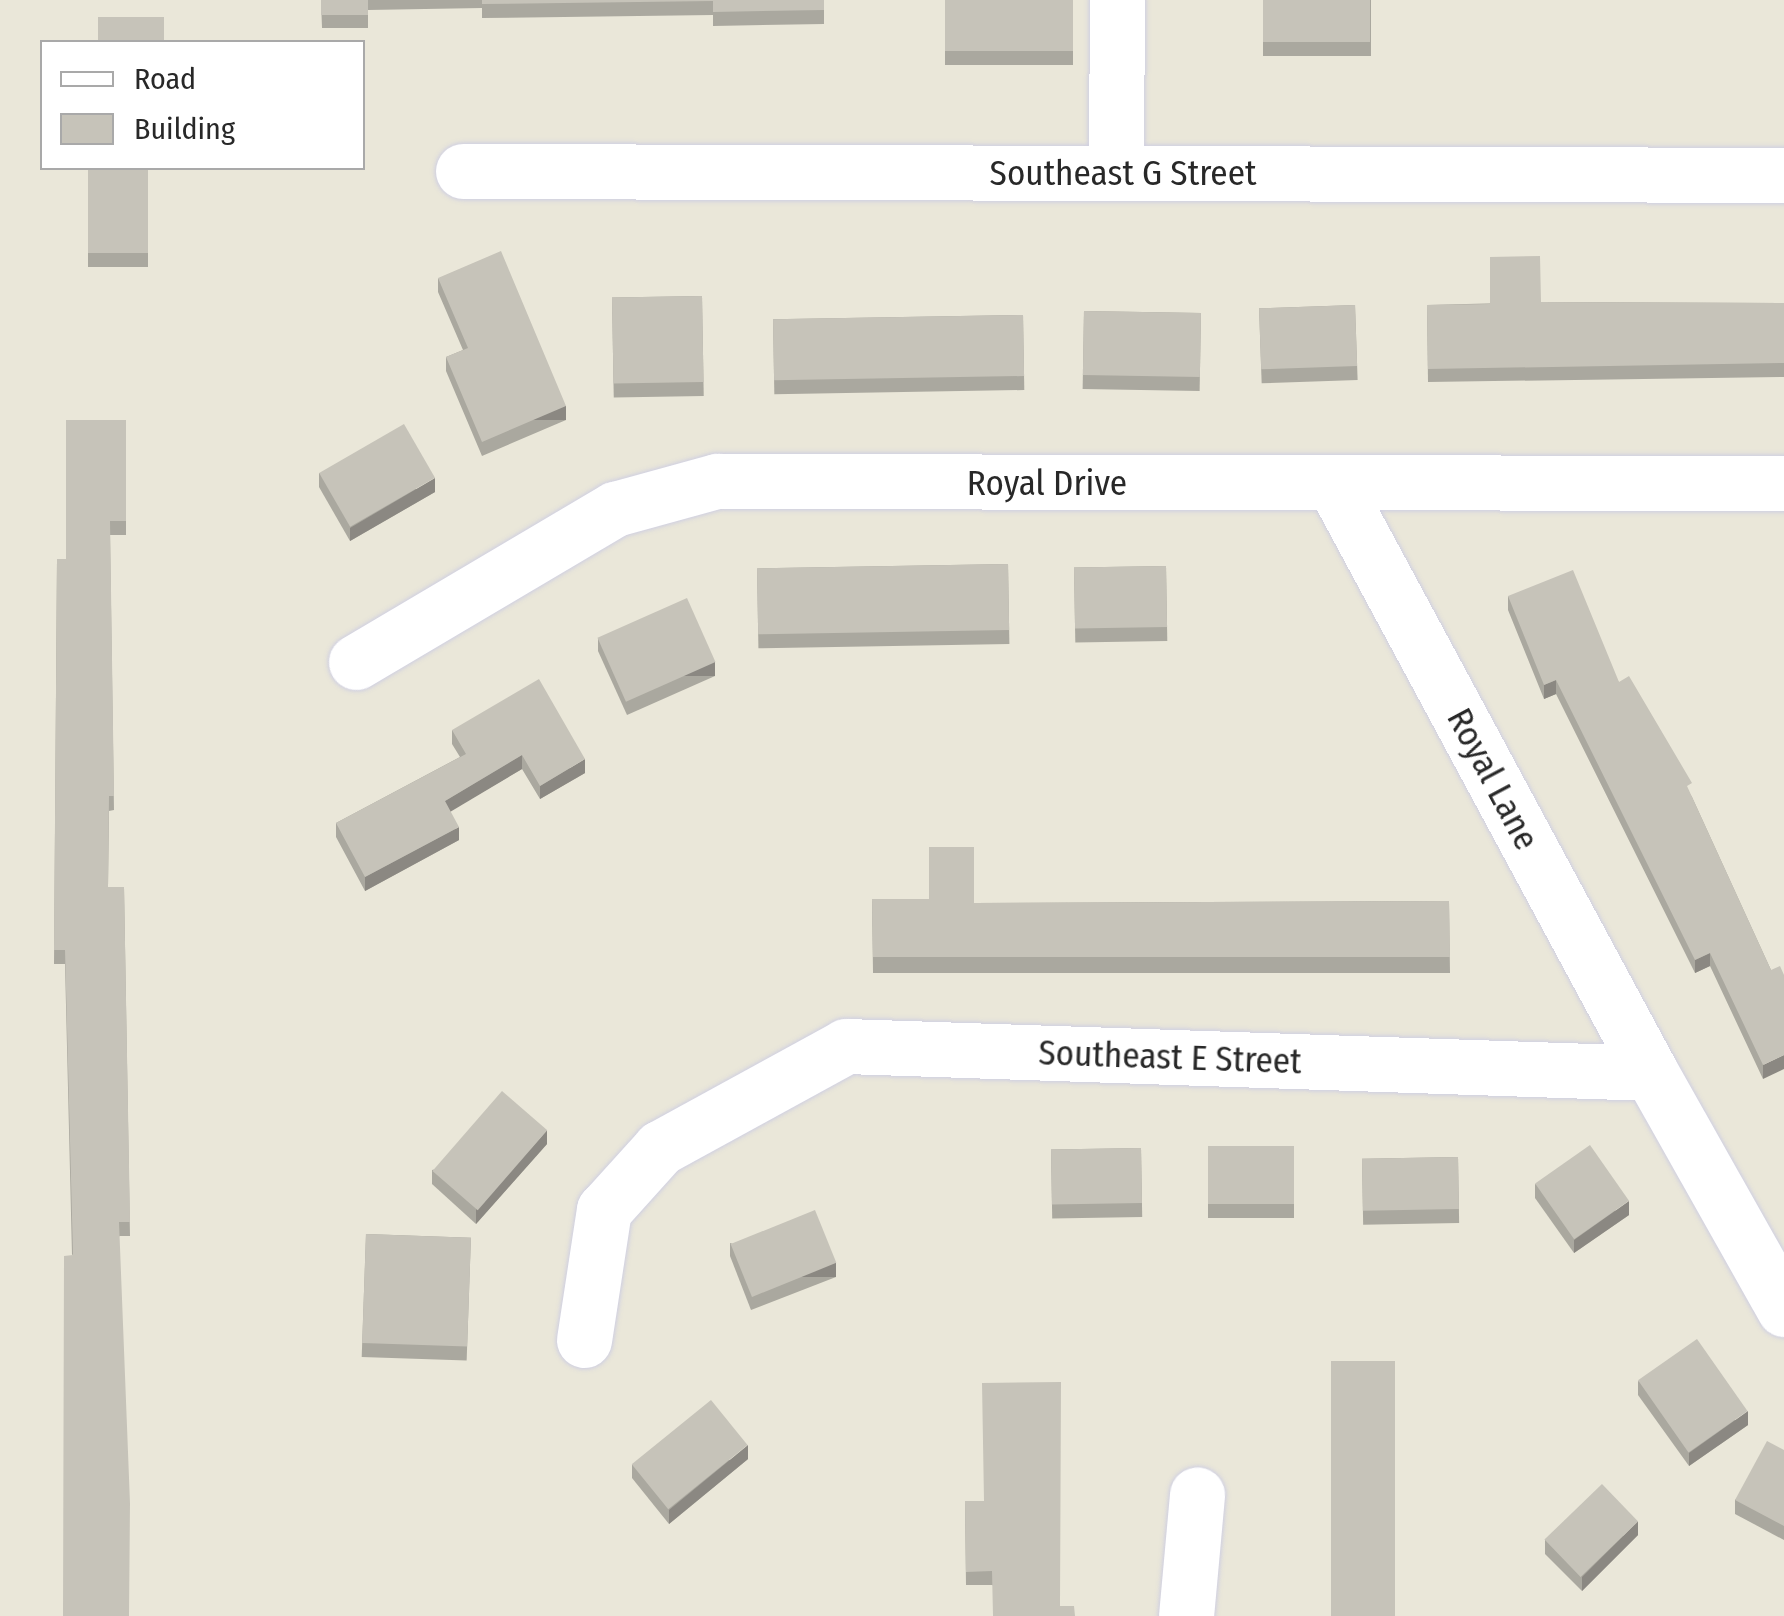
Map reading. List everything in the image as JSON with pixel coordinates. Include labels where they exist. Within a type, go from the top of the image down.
[{"type":"street","points":[[1116,173],[1117,0]]},
{"type":"street","name":"Southeast G Street","points":[[463,171],[1784,175]]},
{"type":"street","name":"Royal Drive","points":[[356,662],[615,509],[717,481],[1784,483]]},
{"type":"street","name":"Royal Lane","points":[[1334,484],[1651,1073]]},
{"type":"street","name":"Southeast E Street","points":[[584,1340],[604,1210],[660,1148],[846,1046],[1651,1073]]},
{"type":"street","points":[[1651,1073],[1784,1309]]},
{"type":"street","points":[[1186,1616],[1197,1494]]},
{"type":"building","points":[[321,0],[368,0],[368,15],[321,15]]},
{"type":"building","points":[[482,0],[824,0],[824,10],[713,12],[713,1],[482,4]]},
{"type":"building","points":[[945,0],[1073,0],[1073,51],[945,51]]},
{"type":"building","points":[[1263,0],[1370,0],[1370,42],[1263,42]]},
{"type":"building","points":[[98,17],[164,17],[164,40],[98,40]]},
{"type":"building","points":[[88,170],[148,170],[148,253],[88,253]]},
{"type":"building","points":[[501,251],[566,406],[482,442],[446,357],[468,348],[438,278]]},
{"type":"building","points":[[1540,256],[1541,302],[1784,303],[1784,363],[1428,369],[1427,305],[1490,304],[1490,257]]},
{"type":"building","points":[[702,296],[704,382],[614,384],[612,298]]},
{"type":"building","points":[[1355,305],[1357,366],[1261,369],[1259,308]]},
{"type":"building","points":[[1084,311],[1201,313],[1200,377],[1083,375]]},
{"type":"building","points":[[1023,315],[1024,376],[774,380],[773,319]]},
{"type":"building","points":[[66,420],[126,420],[126,521],[110,521],[114,796],[109,796],[108,887],[124,887],[130,1222],[119,1222],[130,1503],[129,1616],[63,1616],[64,1256],[73,1255],[65,950],[54,950],[57,559],[66,559]]},
{"type":"building","points":[[404,424],[435,478],[350,527],[319,473]]},
{"type":"building","points":[[1008,564],[1009,630],[758,634],[757,568]]},
{"type":"building","points":[[1166,566],[1167,627],[1075,629],[1074,568]]},
{"type":"building","points":[[1573,570],[1619,682],[1629,676],[1692,783],[1687,786],[1771,970],[1780,966],[1784,975],[1784,1055],[1763,1065],[1710,953],[1695,960],[1556,680],[1544,685],[1508,596]]},
{"type":"building","points":[[687,598],[715,662],[626,702],[597,638]]},
{"type":"building","points":[[539,679],[585,759],[540,786],[522,755],[445,801],[459,827],[365,877],[336,823],[466,754],[452,730]]},
{"type":"building","points":[[929,847],[974,847],[974,903],[1449,901],[1450,957],[873,957],[872,899],[929,899]]},
{"type":"building","points":[[502,1091],[547,1130],[478,1210],[432,1171]]},
{"type":"building","points":[[1590,1145],[1629,1201],[1574,1239],[1535,1183]]},
{"type":"building","points":[[1208,1146],[1294,1146],[1294,1204],[1208,1204]]},
{"type":"building","points":[[1141,1148],[1142,1203],[1052,1205],[1051,1150]]},
{"type":"building","points":[[1458,1157],[1459,1209],[1363,1211],[1362,1159]]},
{"type":"building","points":[[815,1210],[836,1263],[752,1297],[731,1244]]},
{"type":"building","points":[[366,1234],[471,1238],[467,1347],[362,1343]]},
{"type":"building","points":[[1697,1339],[1747,1411],[1688,1452],[1638,1380]]},
{"type":"building","points":[[1331,1361],[1395,1361],[1395,1616],[1331,1616]]},
{"type":"building","points":[[1061,1382],[1060,1606],[1074,1606],[1075,1616],[993,1616],[992,1571],[966,1572],[965,1501],[984,1501],[982,1383]]},
{"type":"building","points":[[711,1400],[748,1445],[668,1509],[632,1464]]},
{"type":"building","points":[[1767,1441],[1784,1450],[1784,1526],[1735,1500]]},
{"type":"building","points":[[1602,1484],[1638,1521],[1581,1577],[1544,1540]]}]
